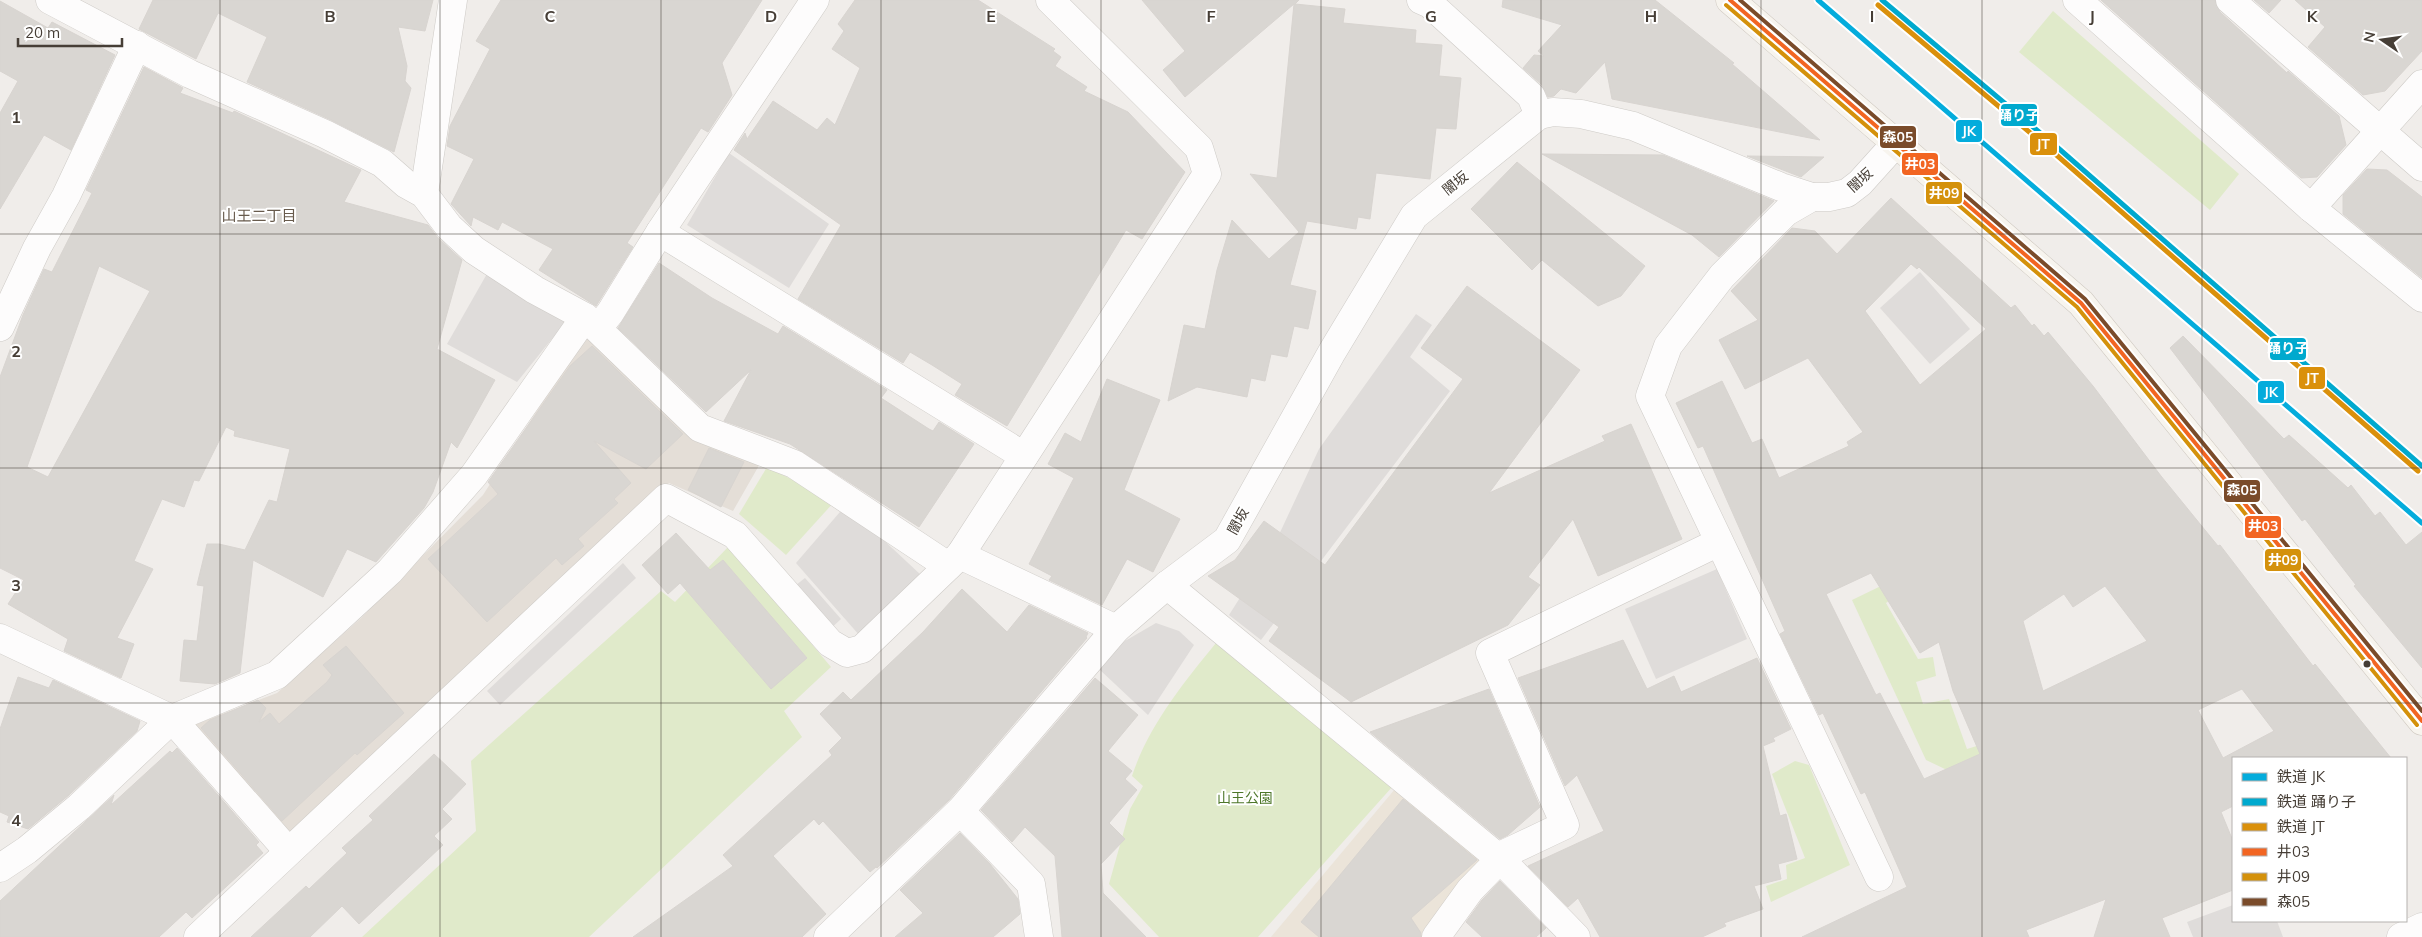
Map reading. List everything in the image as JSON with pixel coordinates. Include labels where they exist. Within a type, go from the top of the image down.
[{"type":"main road","points":[[1730,0],[2062,286],[2098,322],[2422,721]]},
{"type":"street","points":[[50,0],[190,74],[325,134],[382,163],[406,184],[424,194],[449,227],[474,250],[535,290],[591,323],[700,428],[794,464],[954,560],[1116,629]]},
{"type":"street","points":[[424,194],[453,0]]},
{"type":"street","points":[[0,868],[27,850],[79,807],[172,718],[278,675],[390,571],[474,475],[591,323],[610,313],[660,232],[814,0]]},
{"type":"street","points":[[198,937],[666,498],[735,535],[830,643],[847,653],[862,649],[954,560],[1024,456],[1207,174],[1199,148],[1050,0]]},
{"type":"street","points":[[1421,0],[1430,4],[1530,96],[1539,115]]},
{"type":"street","points":[[2077,0],[2311,208],[2422,298]]},
{"type":"street","points":[[2230,0],[2422,167]]},
{"type":"street","points":[[0,327],[37,248],[66,196],[136,45]]},
{"type":"street","points":[[2311,208],[2422,84]]},
{"type":"street","name":"闇坂","points":[[828,937],[960,811],[1116,629],[1168,585],[1228,540],[1332,352],[1414,216],[1539,115],[1553,112],[1581,114],[1633,126],[1781,187],[1812,197],[1829,197],[1847,193],[1860,184],[1896,143]]},
{"type":"street","points":[[1812,197],[1786,212],[1722,276],[1668,346],[1650,396],[1879,877]]},
{"type":"street","points":[[660,232],[1024,456]]},
{"type":"street","points":[[1436,937],[1470,890],[1506,853],[1565,825],[1490,653],[1719,542]]},
{"type":"street","points":[[1168,585],[1500,859],[1576,937]]},
{"type":"street","points":[[0,638],[172,718],[288,851]]},
{"type":"street","points":[[960,811],[1031,884],[1039,937]]},
{"type":"street","points":[[2401,937],[2422,927]]},
{"type":"shaded area","points":[[729,153],[829,224],[789,288],[687,225]]},
{"type":"shaded area","points":[[488,272],[568,319],[517,382],[447,344]]},
{"type":"shaded area","points":[[1920,272],[1970,329],[1930,364],[1880,308]]},
{"type":"shaded area","points":[[1416,314],[1432,325],[1410,357],[1450,391],[1261,640],[1229,615],[1276,541],[1319,449]]},
{"type":"shaded area","points":[[588,331],[761,462],[733,511],[669,483],[290,837],[191,726],[277,693],[360,619],[483,495]]},
{"type":"shaded area","points":[[846,505],[922,576],[860,636],[796,563]]},
{"type":"shaded area","points":[[623,563],[636,578],[500,705],[487,691]]},
{"type":"shaded area","points":[[1717,569],[1747,639],[1656,679],[1625,609]]},
{"type":"shaded area","points":[[805,578],[841,619],[828,631],[791,589]]},
{"type":"shaded area","points":[[1156,623],[1179,631],[1194,645],[1148,715],[1099,669],[1125,641]]},
{"type":"shaded area","points":[[1395,789],[1484,860],[1424,937],[1271,937]]},
{"type":"shaded area","points":[[2232,905],[2232,922],[2277,922],[2283,937],[2193,937],[2187,922]]},
{"type":"green space","points":[[2053,11],[2239,174],[2210,210],[2019,52]]},
{"type":"green space","points":[[767,467],[835,501],[786,555],[739,514]]},
{"type":"green space","points":[[729,546],[831,667],[784,711],[802,737],[589,937],[362,937],[476,831],[471,761],[661,591],[675,602]]},
{"type":"green space","points":[[1885,584],[1908,587],[1886,603],[1918,659],[1933,657],[1936,676],[1916,682],[1923,704],[1949,699],[1967,749],[1983,744],[2005,808],[1947,770],[1926,760],[1852,600]]},
{"type":"green space","name":"山王公園","points":[[1216,643],[1393,786],[1258,937],[1159,937],[1109,884],[1130,809],[1143,786],[1132,776],[1139,758],[1147,740],[1168,706]]},
{"type":"green space","points":[[1795,761],[1809,765],[1850,865],[1771,902],[1766,886],[1787,879],[1786,865],[1805,858],[1772,774]]},
{"type":"building","points":[[153,0],[433,0],[425,31],[398,27],[407,66],[405,81],[411,88],[394,152],[331,120],[247,82],[267,37],[218,13],[196,59],[139,29]]},
{"type":"building","points":[[501,0],[762,0],[722,63],[732,95],[708,132],[701,128],[627,243],[633,247],[596,306],[539,270],[553,249],[502,222],[498,230],[473,217],[471,226],[451,204],[474,159],[447,146],[450,126],[490,49],[476,41]]},
{"type":"building","points":[[855,0],[978,0],[1055,49],[1053,51],[1061,57],[1055,66],[1087,87],[1084,91],[1128,112],[1185,172],[1142,239],[1126,230],[1007,426],[955,395],[962,384],[932,365],[910,352],[903,363],[798,299],[841,225],[734,150],[745,133],[747,139],[773,101],[817,130],[827,118],[835,125],[860,68],[832,49],[844,31],[838,24]]},
{"type":"building","points":[[1142,0],[1299,0],[1295,4],[1345,9],[1343,23],[1416,30],[1415,43],[1442,45],[1439,76],[1461,78],[1456,129],[1436,128],[1430,179],[1376,173],[1370,219],[1358,217],[1356,229],[1307,221],[1290,285],[1316,291],[1308,329],[1294,326],[1287,357],[1271,354],[1265,381],[1251,378],[1247,397],[1197,387],[1168,401],[1184,325],[1205,329],[1217,270],[1232,220],[1269,259],[1299,232],[1250,174],[1277,178],[1294,4],[1185,97],[1163,70],[1185,51]]},
{"type":"building","points":[[1503,0],[1655,0],[1734,63],[1732,64],[1820,140],[1612,99],[1605,62],[1576,93],[1561,89],[1554,96],[1548,97],[1542,85],[1523,68],[1534,55],[1544,56],[1538,51],[1562,25],[1502,7]]},
{"type":"building","points":[[2101,0],[2215,0],[2220,12],[2287,73],[2288,71],[2339,116],[2346,145],[2317,177],[2301,178]]},
{"type":"building","points":[[2254,0],[2281,0],[2269,13]]},
{"type":"building","points":[[2295,0],[2422,0],[2422,51],[2385,91],[2363,95],[2308,47],[2325,27]]},
{"type":"building","points":[[0,1],[48,28],[52,22],[115,55],[71,150],[44,135],[0,209],[0,113],[18,81],[0,71]]},
{"type":"building","points":[[144,67],[183,88],[180,93],[233,113],[234,111],[361,170],[344,202],[428,225],[438,238],[462,260],[437,349],[495,380],[457,448],[451,442],[433,492],[424,508],[376,562],[347,549],[323,597],[253,560],[240,673],[215,684],[180,681],[184,640],[197,641],[204,586],[197,585],[207,544],[219,544],[245,550],[269,500],[277,502],[290,449],[234,436],[235,431],[226,427],[199,481],[194,480],[184,507],[162,499],[134,561],[153,569],[117,638],[134,644],[121,678],[64,651],[68,639],[8,604],[24,580],[0,568],[0,377],[23,315],[44,269],[52,272],[92,193],[86,190]],"holes":[[[99,266],[150,291],[48,477],[27,467]]]},
{"type":"building","points":[[1542,154],[1663,155],[1774,201],[1719,257],[1692,235]]},
{"type":"building","points":[[1747,156],[1824,157],[1801,177]]},
{"type":"building","points":[[1517,162],[1645,266],[1621,296],[1598,306],[1542,260],[1532,270],[1471,209]]},
{"type":"building","points":[[2367,169],[2387,170],[2422,197],[2422,278],[2343,214],[2343,195]]},
{"type":"building","points":[[1891,198],[2011,308],[2015,305],[2032,326],[2034,324],[2044,336],[2048,332],[2093,386],[2161,476],[2218,546],[2220,545],[2313,666],[2315,664],[2390,757],[2232,757],[2232,806],[2221,812],[2232,839],[2232,890],[2162,918],[2170,937],[2094,937],[2106,899],[2026,930],[2029,937],[1802,937],[1907,887],[1865,792],[1861,794],[1823,713],[1819,715],[1780,634],[1785,631],[1703,446],[1698,448],[1676,403],[1722,381],[1752,443],[1762,439],[1779,478],[1849,446],[1847,442],[1863,432],[1808,358],[1745,389],[1719,340],[1758,320],[1731,291],[1792,228],[1815,231],[1837,254]],"holes":[[[1911,264],[1917,269],[1919,267],[1986,329],[1920,385],[1865,311]],[[1871,573],[1920,653],[1939,642],[1953,691],[1980,754],[1924,779],[1880,693],[1876,695],[1826,594]],[[2105,586],[2147,641],[2043,691],[2023,621],[2064,594],[2073,607]],[[2242,689],[2274,731],[2223,758],[2198,710]]]},
{"type":"building","points":[[659,263],[712,298],[778,334],[783,326],[887,390],[881,398],[929,429],[933,431],[939,422],[974,444],[919,527],[790,444],[724,421],[751,370],[706,412],[618,328]]},
{"type":"building","points":[[1467,286],[1580,370],[1489,493],[1605,441],[1602,436],[1631,424],[1682,539],[1598,576],[1573,519],[1528,577],[1540,585],[1508,625],[1351,702],[1269,641],[1279,627],[1208,576],[1235,560],[1264,521],[1325,565],[1463,379],[1421,348]]},
{"type":"building","points":[[2183,336],[2284,439],[2289,435],[2348,488],[2351,485],[2375,516],[2380,512],[2406,545],[2422,532],[2422,668],[2354,586],[2356,585],[2305,519],[2302,521],[2170,348]]},
{"type":"building","points":[[592,346],[683,434],[646,469],[594,441],[631,483],[614,499],[618,503],[578,539],[584,546],[562,565],[556,558],[487,622],[428,559],[498,494],[488,482],[570,366]]},
{"type":"building","points":[[1107,379],[1160,400],[1124,490],[1180,519],[1153,572],[1127,559],[1102,605],[1049,580],[1052,576],[1029,564],[1074,478],[1048,464],[1065,433],[1081,442]]},
{"type":"building","points":[[709,448],[744,462],[721,507],[688,490]]},
{"type":"building","points":[[676,533],[710,570],[723,560],[807,658],[771,689],[680,583],[668,594],[642,565]]},
{"type":"building","points":[[962,589],[1007,632],[1029,605],[1088,633],[1087,638],[949,800],[877,868],[870,872],[823,821],[819,825],[814,819],[773,856],[826,914],[802,937],[633,937],[733,866],[723,855],[832,755],[829,751],[842,738],[820,714],[843,692],[851,700],[923,632]]},
{"type":"building","points":[[1623,640],[1647,689],[1674,676],[1681,692],[1757,658],[1791,729],[1773,738],[1775,741],[1763,746],[1780,816],[1786,814],[1797,859],[1778,864],[1781,879],[1754,886],[1763,909],[1724,923],[1726,926],[1702,937],[1600,937],[1578,898],[1568,907],[1528,866],[1604,831],[1577,775],[1565,786],[1518,678]]},
{"type":"building","points":[[346,646],[404,713],[357,755],[355,753],[282,821],[201,728],[210,720],[258,700],[266,708],[259,722],[270,713],[279,724],[327,682],[332,675],[323,665]]},
{"type":"building","points":[[18,677],[49,688],[53,680],[140,721],[137,731],[69,795],[28,829],[7,822],[9,816],[0,812],[0,729]]},
{"type":"building","points":[[1095,678],[1138,715],[1108,751],[1132,771],[1125,779],[1137,790],[1109,823],[1125,839],[1101,864],[1103,893],[1146,937],[1062,937],[1055,856],[1025,827],[1012,842],[981,810]]},
{"type":"building","points":[[1489,689],[1540,807],[1508,835],[1500,839],[1370,732]]},
{"type":"building","points":[[177,748],[259,842],[256,845],[263,853],[192,918],[186,912],[159,937],[0,937],[0,901],[114,795],[111,805],[170,751],[172,753]]},
{"type":"building","points":[[434,754],[466,784],[442,809],[452,819],[434,836],[443,845],[359,924],[342,906],[310,937],[251,937],[306,886],[309,889],[347,853],[342,848],[373,820],[369,816]]},
{"type":"building","points":[[1403,799],[1477,860],[1411,918],[1421,933],[1421,937],[1319,937],[1301,922]]},
{"type":"building","points":[[960,833],[990,864],[1018,899],[1020,914],[993,937],[895,937],[923,913],[900,890]]},
{"type":"building","points":[[1500,881],[1546,928],[1536,937],[1482,937],[1466,922],[1482,900]]},
{"type":"rail line","name":"JK","points":[[1818,0],[2422,523]]},
{"type":"rail line","name":"踊り子","points":[[1882,0],[2057,147],[2422,466]]},
{"type":"rail line","name":"JT","points":[[1878,5],[2053,152],[2418,471]]},
{"type":"transit line","name":"井03","points":[[1730,0],[2081,303],[2422,721]]},
{"type":"transit line","name":"森05","points":[[1740,0],[2085,299],[2422,711]]},
{"type":"transit line","name":"井09","points":[[1726,5],[2077,307],[2417,725]]},
{"type":"district","name":"山王二丁目","points":[[259,215]]}]
